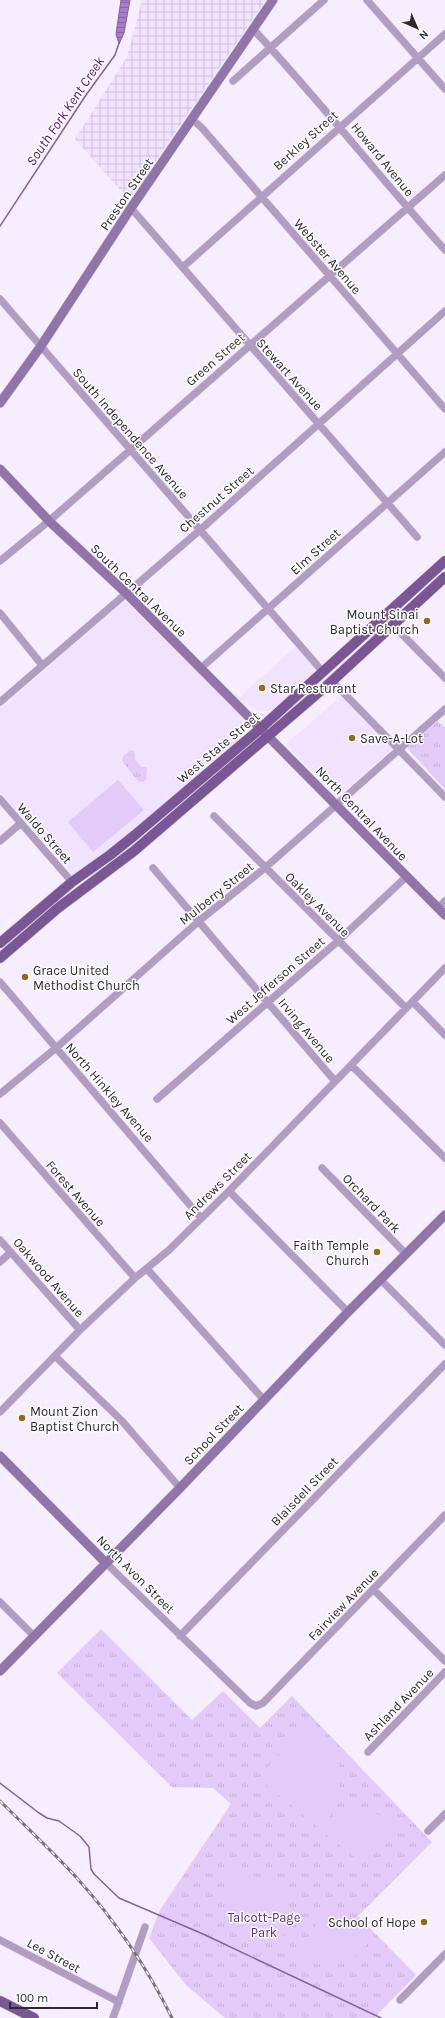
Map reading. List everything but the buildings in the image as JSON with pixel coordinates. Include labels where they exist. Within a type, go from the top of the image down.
[{"type":"main road","name":"Preston Street","points":[[0,403],[41,346],[131,208],[193,120],[273,0]]},
{"type":"main road","name":"South Central Avenue","points":[[0,469],[49,521],[126,593],[260,728]]},
{"type":"main road","name":"West State Street","points":[[0,943],[72,882],[110,855],[260,728],[445,561]]},
{"type":"main road","name":"West State Street","points":[[0,958],[58,908],[134,851],[332,681],[392,624],[445,577]]},
{"type":"main road","name":"North Central Avenue","points":[[260,728],[406,877],[445,914]]},
{"type":"main road","name":"School Street","points":[[0,1671],[180,1488],[348,1312],[445,1215]]},
{"type":"main road","name":"North Avon Street","points":[[0,1456],[106,1563]]},
{"type":"main road","points":[[0,2001],[34,2018]]},
{"type":"street","points":[[232,81],[324,0]]},
{"type":"street","points":[[366,0],[445,89]]},
{"type":"street","name":"Howard Avenue","points":[[254,30],[340,126],[407,208],[445,250]]},
{"type":"street","name":"Berkley Street","points":[[183,266],[445,34]]},
{"type":"street","name":"Webster Avenue","points":[[193,120],[202,128],[328,276],[445,409]]},
{"type":"street","name":"Green Street","points":[[0,561],[49,521],[445,174]]},
{"type":"street","name":"Stewart Avenue","points":[[131,208],[183,266],[249,346],[417,537]]},
{"type":"street","name":"South Independence Avenue","points":[[0,299],[323,672]]},
{"type":"street","name":"Chestnut Street","points":[[0,702],[200,530],[398,354],[445,310]]},
{"type":"street","name":"Elm Street","points":[[201,668],[445,452]]},
{"type":"street","points":[[0,613],[42,665]]},
{"type":"street","points":[[392,624],[445,678]]},
{"type":"street","points":[[332,681],[445,796]]},
{"type":"street","name":"Mulberry Street","points":[[0,1094],[56,1048],[199,921],[266,868],[445,709]]},
{"type":"street","name":"Waldo Street","points":[[0,799],[72,882]]},
{"type":"street","name":"Oakley Avenue","points":[[214,816],[406,1008]]},
{"type":"street","points":[[0,841],[21,823]]},
{"type":"street","name":"Irving Avenue","points":[[153,868],[334,1080]]},
{"type":"street","name":"West Jefferson Street","points":[[157,1099],[338,941],[406,877]]},
{"type":"street","points":[[438,908],[445,900]]},
{"type":"street","name":"Andrews Street","points":[[0,1412],[80,1330],[230,1191],[334,1080],[351,1065],[445,968]]},
{"type":"street","name":"North Hinkley Avenue","points":[[0,982],[201,1218]]},
{"type":"street","points":[[413,1002],[445,1035]]},
{"type":"street","name":"Irving Avenue","points":[[351,1065],[445,1158]]},
{"type":"street","name":"Forest Avenue","points":[[0,1124],[135,1278]]},
{"type":"street","name":"Orchard Park","points":[[322,1168],[406,1254]]},
{"type":"street","points":[[230,1191],[348,1312]]},
{"type":"street","name":"Oakwood Avenue","points":[[0,1240],[80,1330]]},
{"type":"street","points":[[0,1262],[11,1252]]},
{"type":"street","points":[[147,1269],[264,1400]]},
{"type":"street","points":[[381,1280],[445,1345]]},
{"type":"street","points":[[55,1356],[122,1421],[180,1488]]},
{"type":"street","name":"Blaisdell Street","points":[[180,1636],[445,1364]]},
{"type":"street","name":"Fairview Avenue","points":[[256,1706],[263,1703],[445,1515]]},
{"type":"street","name":"North Avon Street","points":[[106,1563],[250,1703],[256,1706]]},
{"type":"street","points":[[373,1589],[445,1661]]},
{"type":"street","points":[[0,1602],[34,1636]]},
{"type":"street","name":"Ashland Avenue","points":[[368,1752],[445,1672]]},
{"type":"street","points":[[428,1831],[445,1814]]},
{"type":"street","points":[[114,2018],[146,1927]]},
{"type":"street","name":"Lee Street","points":[[0,1940],[119,2002]]},
{"type":"street","points":[[400,2000],[445,1954]]},
{"type":"shaded area","points":[[121,0],[130,0],[124,33],[119,44],[116,34]]},
{"type":"shaded area","points":[[142,0],[266,0],[129,200],[75,139],[127,57]]},
{"type":"shaded area","points":[[122,601],[128,602],[242,716],[245,727],[244,733],[237,742],[207,764],[200,774],[113,847],[77,874],[72,874],[0,792],[0,710]]},
{"type":"shaded area","points":[[294,648],[296,648],[314,669],[312,675],[274,709],[269,711],[256,710],[238,698]]},
{"type":"shaded area","points":[[341,696],[392,749],[342,793],[336,795],[286,744]]},
{"type":"green space","points":[[438,721],[445,728],[445,789],[408,749],[408,747]]},
{"type":"green space","points":[[131,750],[134,751],[135,760],[142,767],[147,767],[146,779],[143,782],[138,781],[122,761],[123,756]]},
{"type":"green space","points":[[118,780],[144,810],[93,852],[68,822]]},
{"type":"green space","name":"Talcott-Page Park","points":[[101,1629],[192,1720],[223,1691],[260,1728],[292,1696],[432,1842],[358,1916],[416,1975],[374,2018],[225,2018],[186,1985],[149,1938],[160,1910],[231,1804],[213,1788],[172,1787],[57,1673]]},
{"type":"green space","points":[[309,1719],[321,1730],[330,1743],[337,1757],[340,1771],[340,1786],[337,1801],[330,1815],[320,1829],[262,1782],[261,1776]]},
{"type":"green space","points":[[359,1811],[380,1815],[397,1827],[368,1862],[362,1863],[323,1832],[340,1817]]},
{"type":"green space","points":[[229,1872],[283,1881],[288,1887],[283,1941],[268,1939],[256,1934],[246,1928],[238,1920],[233,1911],[230,1900]]},
{"type":"green space","points":[[327,1909],[373,1934],[367,1944],[351,1959],[332,1965],[311,1963],[300,1958],[322,1912]]},
{"type":"waterway","name":"South Fork Kent Creek","points":[[0,226],[86,95],[115,55],[119,43]]},
{"type":"waterway","points":[[0,1783],[39,1813],[47,1818],[59,1821],[80,1836],[89,1847],[91,1869],[94,1874],[119,1898],[203,1934],[381,2018]]},
{"type":"railway","points":[[0,1801],[67,1867],[104,1910],[141,1962],[172,2018]]},
{"type":"place","name":"Mount Sinai Baptist Church","points":[[427,621]]},
{"type":"place","name":"Star Resturant","points":[[262,688]]},
{"type":"place","name":"Save-A-Lot","points":[[352,738]]},
{"type":"place","name":"Grace United Methodist Church","points":[[25,977]]},
{"type":"place","name":"Faith Temple Church","points":[[377,1252]]},
{"type":"place","name":"Mount Zion Baptist Church","points":[[22,1418]]},
{"type":"place","name":"School of Hope","points":[[424,1922]]}]
